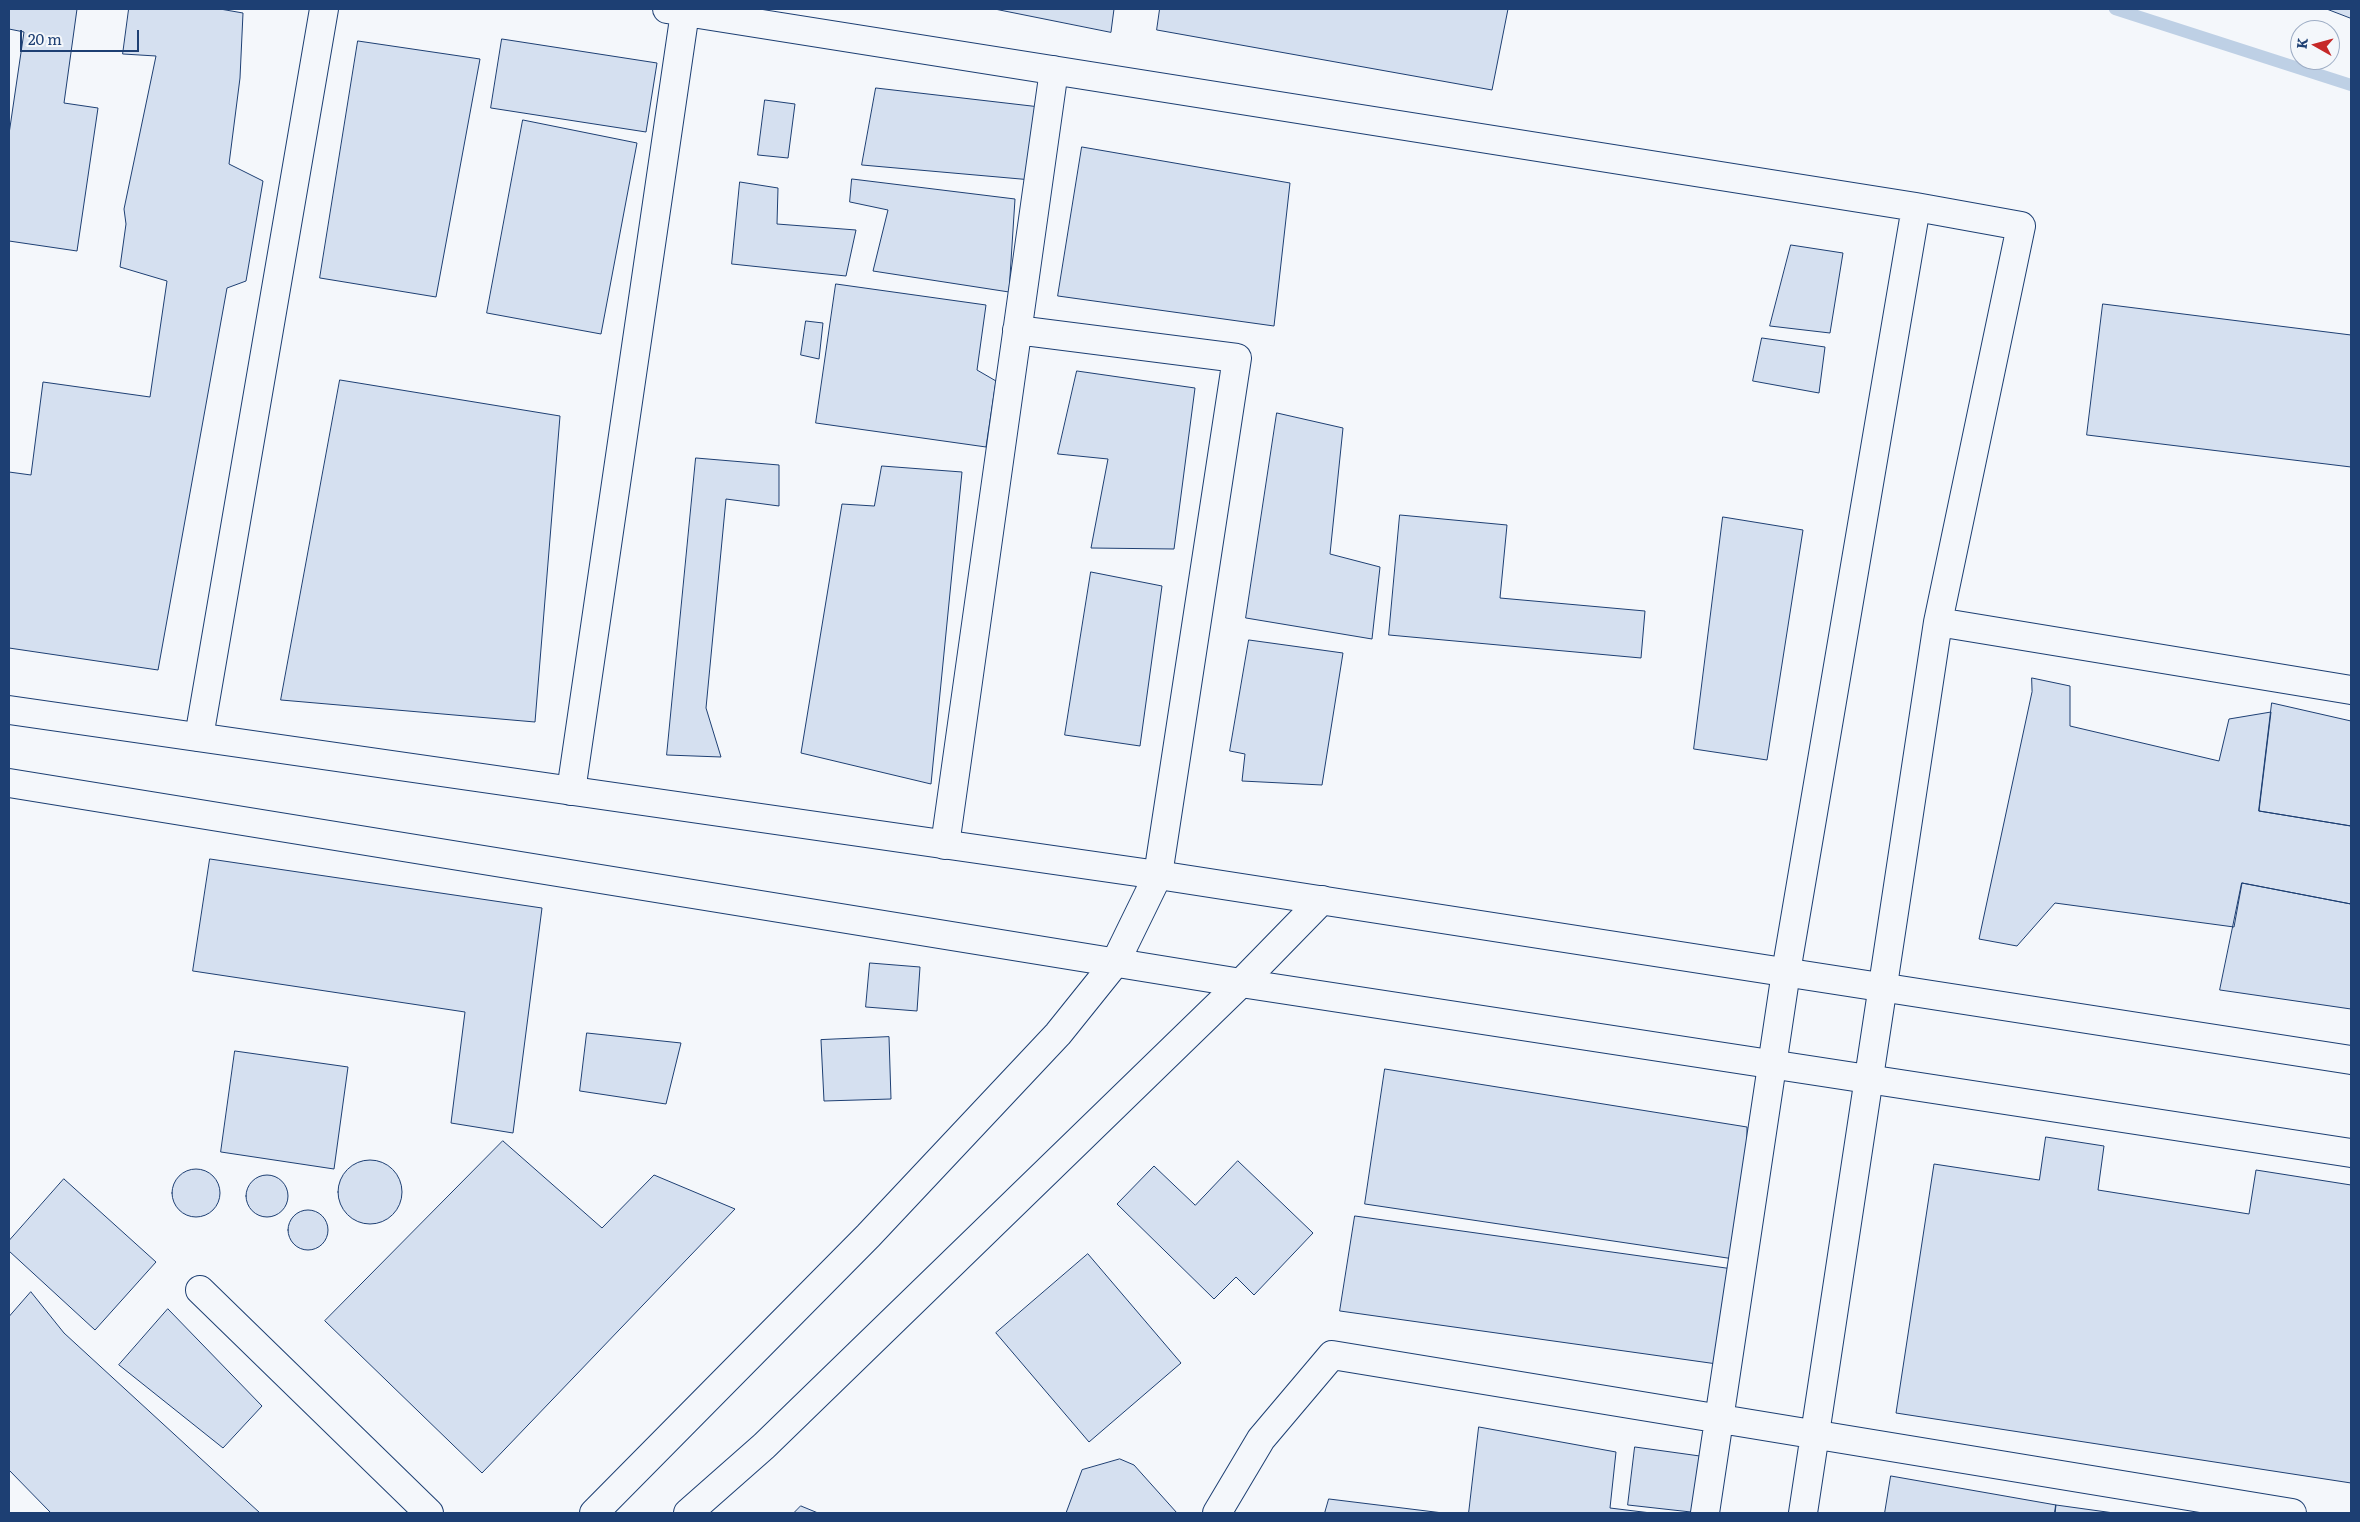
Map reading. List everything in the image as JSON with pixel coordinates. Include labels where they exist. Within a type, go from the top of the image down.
[{"type":"street","points":[[199,737],[324,9]]},
{"type":"street","points":[[571,790],[676,10],[1916,207],[2021,226],[1938,622],[1803,1513]]},
{"type":"street","points":[[945,844],[1054,70]]},
{"type":"street","points":[[1705,1513],[1786,972],[1916,207]]},
{"type":"street","points":[[594,1513],[868,1236],[1058,1034],[1115,963],[1158,875],[1238,358],[1017,330]]},
{"type":"street","points":[[1938,622],[2351,690]]},
{"type":"street","points":[[9,710],[1158,875],[2351,1060]]},
{"type":"street","points":[[9,783],[1241,983],[2351,1153]]},
{"type":"street","points":[[688,1513],[764,1446],[1241,983],[1322,900]]},
{"type":"street","points":[[200,1290],[429,1513]]},
{"type":"street","points":[[1217,1513],[1261,1439],[1332,1355],[2292,1513]]},
{"type":"building","points":[[9,9],[77,9],[64,103],[98,108],[77,251],[9,241],[9,134],[24,32],[9,29]]},
{"type":"building","points":[[129,9],[220,9],[243,13],[240,78],[229,164],[263,181],[246,281],[227,288],[158,670],[9,648],[9,472],[31,475],[43,382],[150,397],[167,281],[120,267],[126,224],[124,209],[156,56],[123,54]]},
{"type":"building","points":[[995,9],[1114,9],[1111,32]]},
{"type":"building","points":[[1160,9],[1508,9],[1492,90],[1157,30]]},
{"type":"building","points":[[2327,9],[2351,9],[2351,18]]},
{"type":"building","points":[[502,39],[657,63],[646,132],[491,108]]},
{"type":"building","points":[[358,41],[480,59],[436,297],[320,278]]},
{"type":"building","points":[[876,88],[1040,107],[1032,180],[862,165]]},
{"type":"building","points":[[765,100],[795,104],[788,158],[758,155]]},
{"type":"building","points":[[523,120],[637,143],[601,334],[487,313]]},
{"type":"building","points":[[1082,147],[1290,183],[1274,326],[1058,296]]},
{"type":"building","points":[[852,179],[1015,199],[1009,292],[873,271],[888,210],[850,202]]},
{"type":"building","points":[[740,182],[778,188],[777,224],[856,230],[846,276],[732,264]]},
{"type":"building","points":[[1791,245],[1843,253],[1830,333],[1770,326]]},
{"type":"building","points":[[836,284],[986,305],[977,370],[996,381],[986,447],[816,423]]},
{"type":"building","points":[[2103,304],[2351,335],[2351,467],[2087,435]]},
{"type":"building","points":[[806,321],[823,323],[819,359],[801,355]]},
{"type":"building","points":[[1762,338],[1825,347],[1819,393],[1753,381]]},
{"type":"building","points":[[1077,371],[1195,388],[1174,549],[1091,548],[1108,459],[1058,454]]},
{"type":"building","points":[[340,380],[560,416],[535,722],[281,700]]},
{"type":"building","points":[[1277,413],[1343,428],[1330,554],[1380,567],[1372,639],[1246,618]]},
{"type":"building","points":[[696,458],[779,465],[779,506],[726,499],[706,708],[721,757],[667,755]]},
{"type":"building","points":[[882,466],[962,472],[931,784],[801,753],[842,504],[874,506]]},
{"type":"building","points":[[1400,515],[1507,525],[1500,598],[1645,611],[1641,658],[1389,635]]},
{"type":"building","points":[[1723,517],[1803,530],[1767,760],[1694,749]]},
{"type":"building","points":[[1091,572],[1162,586],[1140,746],[1065,735]]},
{"type":"building","points":[[1249,640],[1343,653],[1322,785],[1242,781],[1245,754],[1230,751]]},
{"type":"building","points":[[2032,678],[2070,686],[2070,726],[2219,761],[2229,719],[2271,712],[2259,811],[2351,826],[2351,904],[2242,883],[2234,927],[2055,903],[2017,946],[1979,939],[2032,692]]},
{"type":"building","points":[[2272,703],[2351,721],[2351,826],[2259,811]]},
{"type":"building","points":[[210,859],[542,908],[513,1133],[451,1123],[465,1012],[193,971]]},
{"type":"building","points":[[2242,883],[2351,904],[2351,1009],[2220,990]]},
{"type":"building","points":[[870,963],[920,967],[917,1011],[866,1007]]},
{"type":"building","points":[[587,1033],[681,1043],[666,1104],[580,1091]]},
{"type":"building","points":[[889,1037],[891,1099],[824,1101],[821,1040]]},
{"type":"building","points":[[235,1051],[348,1067],[334,1169],[221,1152]]},
{"type":"building","points":[[1385,1069],[1747,1127],[1747,1165],[1734,1259],[1365,1204]]},
{"type":"building","points":[[2046,1137],[2104,1146],[2098,1190],[2249,1214],[2256,1170],[2351,1185],[2351,1483],[1896,1413],[1934,1164],[2039,1180]]},
{"type":"building","points":[[503,1141],[602,1228],[654,1175],[735,1209],[482,1473],[325,1321]]},
{"type":"building","points":[[370,1160],[388,1166],[396,1174],[402,1192],[396,1210],[388,1218],[370,1224],[352,1218],[344,1210],[338,1192],[344,1174],[352,1166]]},
{"type":"building","points":[[1238,1161],[1313,1233],[1254,1295],[1236,1277],[1214,1299],[1117,1204],[1154,1166],[1195,1205]]},
{"type":"building","points":[[196,1169],[205,1171],[213,1176],[218,1184],[220,1193],[218,1202],[213,1210],[205,1215],[196,1217],[187,1215],[179,1210],[174,1202],[172,1193],[174,1184],[179,1176],[187,1171]]},
{"type":"building","points":[[271,1175],[279,1178],[285,1184],[288,1196],[285,1208],[279,1214],[263,1217],[255,1214],[249,1208],[246,1192],[249,1184],[255,1178]]},
{"type":"building","points":[[64,1179],[156,1262],[95,1330],[9,1251],[9,1241]]},
{"type":"building","points":[[308,1210],[322,1216],[328,1230],[322,1244],[308,1250],[294,1244],[288,1230],[294,1216]]},
{"type":"building","points":[[1355,1216],[1733,1269],[1717,1364],[1340,1311]]},
{"type":"building","points":[[1088,1254],[1181,1363],[1089,1442],[996,1333]]},
{"type":"building","points":[[31,1292],[64,1333],[260,1513],[51,1513],[9,1470],[9,1317]]},
{"type":"building","points":[[168,1309],[262,1406],[223,1448],[119,1365]]},
{"type":"building","points":[[1479,1427],[1616,1452],[1610,1508],[1651,1513],[1469,1513]]},
{"type":"building","points":[[1635,1447],[1707,1457],[1700,1513],[1628,1505]]},
{"type":"building","points":[[1120,1459],[1134,1465],[1177,1513],[1066,1513],[1082,1470]]},
{"type":"building","points":[[1891,1476],[2056,1505],[2055,1513],[1885,1513]]},
{"type":"building","points":[[1329,1499],[1443,1513],[1325,1513]]},
{"type":"building","points":[[2056,1505],[2114,1513],[2055,1513]]},
{"type":"building","points":[[801,1506],[818,1513],[794,1513]]},
{"type":"waterway","points":[[2115,9],[2351,85]]}]
